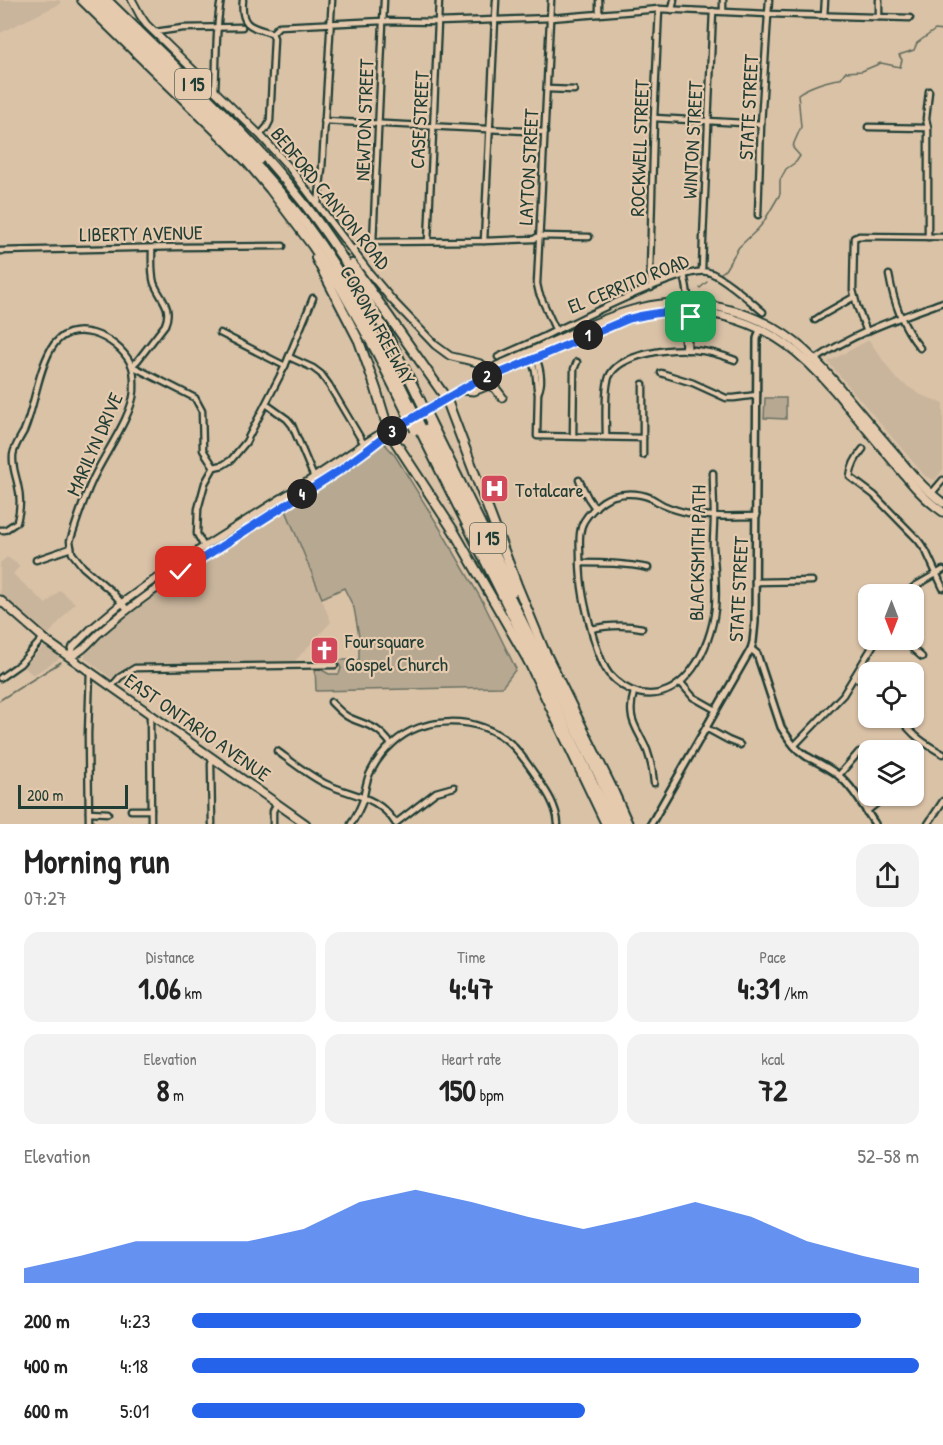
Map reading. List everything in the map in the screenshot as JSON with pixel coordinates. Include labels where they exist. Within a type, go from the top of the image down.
[{"type":"highway","points":[[99,0],[248,147],[313,226],[359,297],[394,361],[411,405]]},
{"type":"highway","name":"CORONA FREEWAY","points":[[107,0],[248,139],[276,170],[319,224],[353,274],[390,340],[411,405],[422,426],[459,480],[628,824]]},
{"type":"highway","points":[[84,1],[252,159],[300,216],[362,310],[411,405]]},
{"type":"highway","name":"CORONA FREEWAY","points":[[84,1],[248,163],[270,189],[333,275],[422,426],[529,662],[606,824]]},
{"type":"highway","points":[[319,224],[328,230],[446,398],[546,655]]},
{"type":"highway","points":[[312,245],[316,258],[359,341],[389,432],[453,530],[529,662]]},
{"type":"highway","points":[[422,426],[439,466],[613,824]]},
{"type":"highway","points":[[422,426],[491,557],[598,774],[620,824]]},
{"type":"highway","points":[[459,480],[491,557]]},
{"type":"main road","name":"BEDFORD CANYON ROAD","points":[[132,0],[140,15],[155,32],[260,135],[289,167],[392,300],[441,350],[450,356],[479,363],[491,374]]},
{"type":"main road","points":[[459,390],[474,391],[489,385],[495,388],[502,397],[497,379],[503,372],[599,322],[629,311],[655,305],[688,308],[723,316],[760,329],[791,345],[809,360],[815,360]]},
{"type":"main road","points":[[688,308],[712,306],[731,310],[759,320],[787,336],[815,360],[921,485],[943,503]]},
{"type":"main road","points":[[783,342],[810,365],[918,492],[943,512]]},
{"type":"main road","points":[[491,374],[497,366],[532,355]]},
{"type":"main road","points":[[815,360],[817,367],[841,396],[844,403]]},
{"type":"main road","points":[[70,657],[79,653],[128,609],[208,554],[342,469],[389,432],[459,390],[491,374],[503,372]]},
{"type":"main road","points":[[70,657],[75,646],[122,603],[364,444],[389,432]]},
{"type":"main road","points":[[902,471],[928,495],[932,494]]},
{"type":"main road","name":"EAST ONTARIO AVENUE","points":[[0,600],[43,638],[306,824]]},
{"type":"street","points":[[215,90],[216,27],[221,0]]},
{"type":"street","points":[[243,0],[243,11],[247,22],[255,29],[272,33]]},
{"type":"street","points":[[318,204],[332,0]]},
{"type":"street","name":"NEWTON STREET","points":[[373,242],[384,0]]},
{"type":"street","name":"CASE STREET","points":[[429,241],[439,0]]},
{"type":"street","points":[[484,241],[496,0]]},
{"type":"street","name":"LAYTON STREET","points":[[551,0],[537,289],[556,331]]},
{"type":"street","points":[[598,14],[599,0]]},
{"type":"street","points":[[672,10],[674,0]]},
{"type":"street","points":[[723,0],[723,11]]},
{"type":"street","name":"STATE STREET","points":[[758,215],[769,0]]},
{"type":"street","points":[[824,16],[825,0]]},
{"type":"street","points":[[879,0],[879,17]]},
{"type":"street","points":[[272,33],[279,26],[383,21],[438,22],[551,18],[659,9],[909,18]]},
{"type":"street","name":"ROCKWELL STREET","points":[[651,288],[654,118],[659,9]]},
{"type":"street","name":"WINTON STREET","points":[[702,271],[713,11]]},
{"type":"street","points":[[155,32],[183,28],[242,27]]},
{"type":"street","points":[[260,135],[267,127],[270,117],[274,38],[272,33]]},
{"type":"street","points":[[547,89],[574,90]]},
{"type":"street","points":[[928,237],[928,128],[926,119],[929,91]]},
{"type":"street","points":[[654,118],[761,124]]},
{"type":"street","points":[[324,121],[544,132]]},
{"type":"street","points":[[868,127],[928,128]]},
{"type":"street","points":[[352,250],[359,245],[373,242],[588,237]]},
{"type":"street","points":[[867,332],[854,297],[852,283],[854,238],[943,237]]},
{"type":"street","name":"LIBERTY AVENUE","points":[[0,251],[283,246]]},
{"type":"street","points":[[132,366],[168,318],[168,311],[154,283],[152,248]]},
{"type":"street","name":"EL CERRITO ROAD","points":[[498,357],[651,288],[684,275],[702,271],[710,272],[724,280],[764,312]]},
{"type":"street","points":[[684,275],[691,317],[691,330],[686,337],[686,350]]},
{"type":"street","points":[[889,275],[901,317],[909,335],[920,348]]},
{"type":"street","points":[[815,320],[854,297]]},
{"type":"street","points":[[208,554],[197,534],[198,509],[205,483],[214,467],[231,460],[246,442],[285,366],[313,298]]},
{"type":"street","points":[[815,360],[836,346],[901,317],[943,302]]},
{"type":"street","name":"STATE STREET","points":[[651,824],[753,642],[760,329]]},
{"type":"street","points":[[0,530],[5,530],[17,522],[20,501],[19,487],[13,468],[13,452],[27,422],[43,368],[57,340],[74,331],[95,334],[117,346],[132,366],[195,398],[202,411],[203,450],[214,467]]},
{"type":"street","points":[[220,333],[285,366]]},
{"type":"street","points":[[606,437],[607,385],[611,373],[627,360],[660,352],[686,350],[710,352],[735,360]]},
{"type":"street","points":[[532,355],[540,368],[541,379],[538,393],[537,436],[643,438]]},
{"type":"street","points":[[289,357],[321,374],[364,444]]},
{"type":"street","points":[[573,436],[574,369],[577,362]]},
{"type":"street","name":"MARILYN DRIVE","points":[[71,548],[70,541],[91,483],[131,405],[134,386],[132,366]]},
{"type":"street","points":[[661,373],[688,381],[726,398],[757,395]]},
{"type":"street","points":[[643,384],[643,455]]},
{"type":"street","points":[[266,404],[292,425],[318,484]]},
{"type":"street","points":[[863,449],[858,454],[850,477],[874,495],[918,540],[926,550],[943,588]]},
{"type":"street","name":"BLACKSMITH PATH","points":[[681,683],[691,672],[707,641],[715,609],[713,473]]},
{"type":"street","points":[[579,480],[595,508]]},
{"type":"street","points":[[932,494],[943,480]]},
{"type":"street","points":[[716,710],[693,697],[681,683],[664,691],[644,694],[634,692],[620,684],[609,674],[597,650],[585,612],[579,537],[584,521],[595,508],[616,496],[629,494],[640,494],[662,505],[694,514],[714,517],[757,516]]},
{"type":"street","points":[[36,560],[71,548],[72,553],[83,567],[128,609]]},
{"type":"street","points":[[580,563],[634,564],[648,568]]},
{"type":"street","points":[[918,584],[943,570]]},
{"type":"street","points":[[755,582],[812,581]]},
{"type":"street","points":[[591,629],[608,625],[642,628]]},
{"type":"street","points":[[0,678],[20,664],[43,638]]},
{"type":"street","points":[[751,649],[757,654],[781,728],[794,746],[805,755],[828,767],[847,783],[875,824]]},
{"type":"street","points":[[794,746],[843,695],[870,650]]},
{"type":"street","points":[[915,650],[922,657]]},
{"type":"street","points":[[111,687],[120,677],[135,668],[335,665]]},
{"type":"street","points":[[89,824],[90,671]]},
{"type":"street","points":[[854,677],[858,679]]},
{"type":"street","points":[[634,692],[631,708],[632,719],[646,748],[654,783]]},
{"type":"street","points":[[331,702],[350,718],[377,729],[391,744]]},
{"type":"street","points":[[150,715],[151,824]]},
{"type":"street","points":[[351,824],[358,813],[370,774],[391,744],[408,732],[433,723],[461,722],[487,729],[510,742],[548,794],[558,824]]},
{"type":"street","points":[[706,728],[740,745]]},
{"type":"street","points":[[909,728],[925,744],[943,754]]},
{"type":"street","points":[[277,751],[321,781],[379,804],[396,824],[436,792],[454,787]]},
{"type":"street","points":[[839,775],[858,753]]},
{"type":"street","points":[[212,824],[211,764],[213,759]]},
{"type":"street","points":[[928,824],[943,801]]},
{"type":"street","points":[[273,824],[273,811],[277,803]]},
{"type":"street","points":[[866,812],[873,806]]},
{"type":"street","points":[[131,810],[151,810]]},
{"type":"street","points":[[89,812],[108,813]]},
{"type":"shaded area","points":[[0,0],[59,0],[62,3],[0,33]]},
{"type":"shaded area","points":[[869,340],[896,379],[921,395],[943,403],[943,469],[935,480],[925,476],[828,362]]},
{"type":"shaded area","points":[[765,398],[786,398],[786,419],[764,418]]},
{"type":"shaded area","points":[[383,442],[394,454],[441,530],[483,602],[516,669],[502,687],[316,691],[315,666],[329,674],[339,674],[341,668],[337,660],[359,660],[359,636],[354,608],[344,588],[322,598],[285,508],[318,488],[339,468]]},
{"type":"shaded area","points":[[286,510],[331,622],[294,662],[138,665],[127,667],[111,678],[85,658],[85,654],[108,630],[153,596]]},
{"type":"shaded area","points":[[7,557],[20,566],[13,574],[46,604],[60,590],[75,603],[49,634],[0,593],[0,563]]},
{"type":"shaded area","points":[[43,647],[47,647],[60,658],[33,675],[24,667]]},
{"type":"waterway","points":[[720,274],[739,247],[763,223],[780,194],[780,180],[786,169],[800,156],[793,148],[801,127],[798,94],[818,84],[840,79],[845,72],[862,71],[881,63],[900,67],[902,60],[899,55],[914,50],[917,43],[935,30],[943,31]]},
{"type":"waterway","points":[[700,288],[707,282]]},
{"type":"waterway","points":[[0,700],[61,662]]},
{"type":"place","name":"Totalcare","points":[[494,489]]},
{"type":"place","name":"Foursquare Gospel Church","points":[[324,651]]},
{"type":"route","points":[[181,572],[342,469],[389,432],[459,390],[491,374],[503,372],[628,319],[678,311],[687,311],[691,317]]}]
